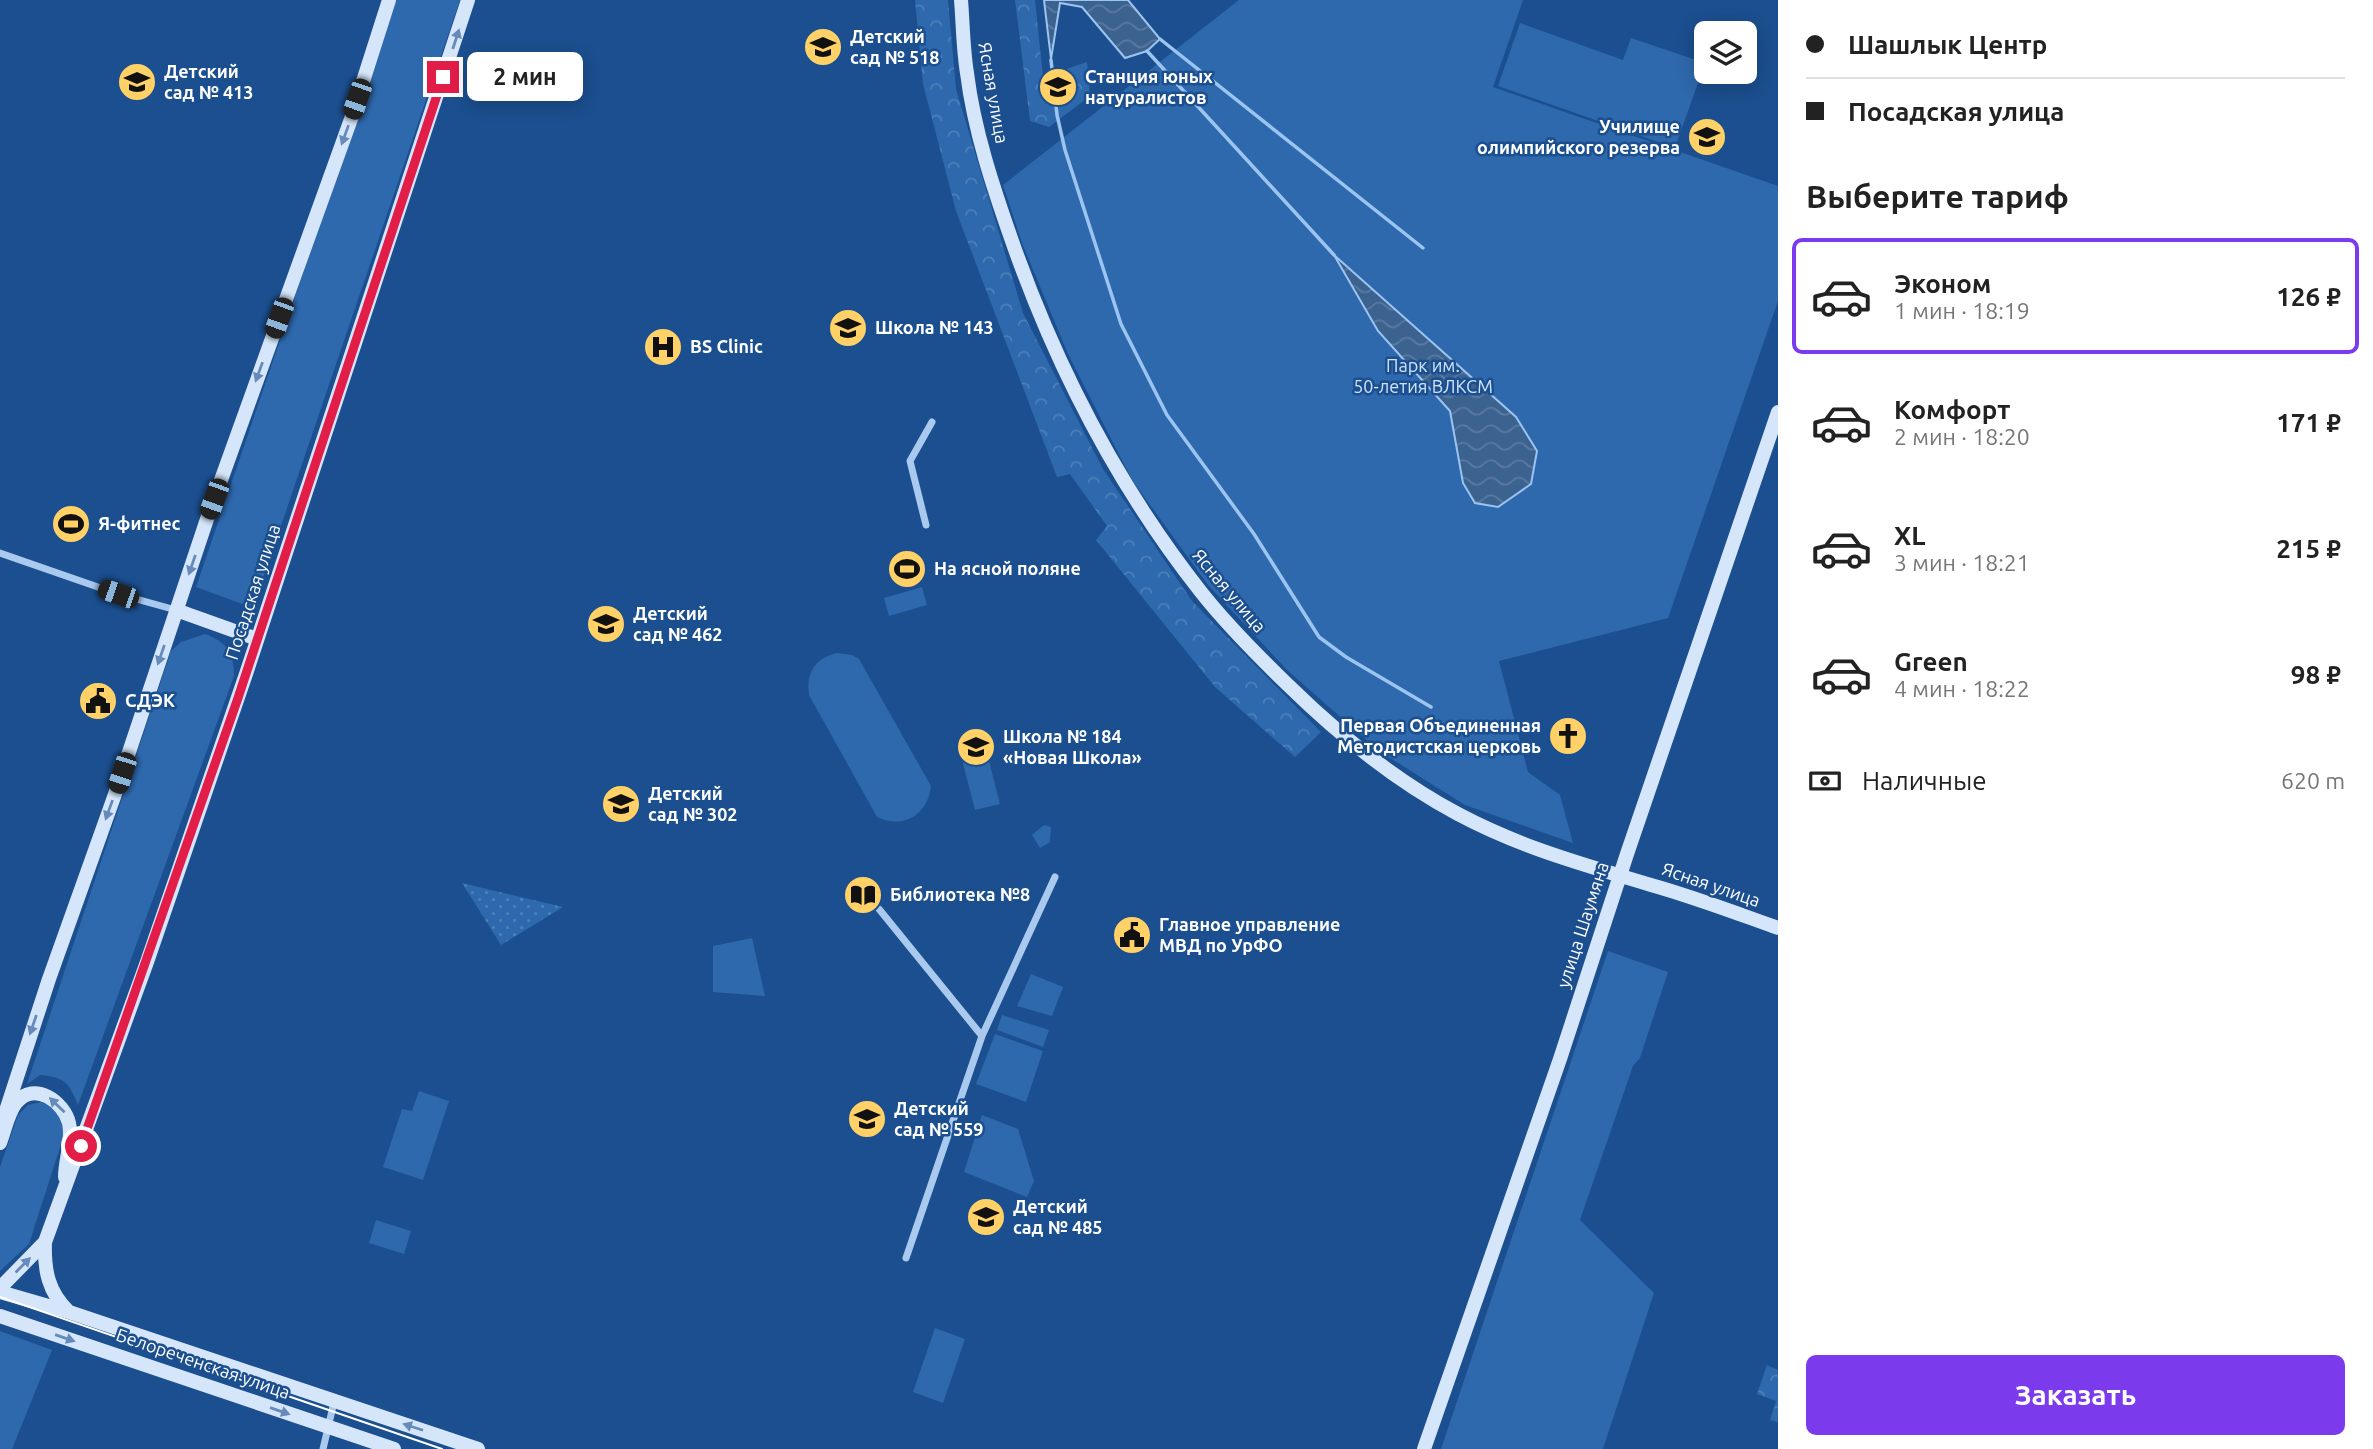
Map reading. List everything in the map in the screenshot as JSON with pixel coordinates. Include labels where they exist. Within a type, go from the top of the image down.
[{"type":"street","points":[[0,1129],[176,610],[351,118],[389,0]]},
{"type":"street","name":"Посадская улица","points":[[69,1312],[50,1285],[45,1264],[46,1242],[147,962],[257,639],[468,0]]},
{"type":"street","name":"Ясная улица","points":[[961,0],[967,74],[985,156],[1032,297],[1076,392],[1118,471],[1154,528],[1202,594],[1263,661],[1331,727],[1378,763],[1454,812],[1508,839],[1586,867],[1778,928]]},
{"type":"street","name":"улица Шаумяна","points":[[1424,1449],[1560,1059],[1778,412]]},
{"type":"street","points":[[926,525],[910,461],[932,422]]},
{"type":"street","points":[[0,553],[257,639]]},
{"type":"street","points":[[906,1258],[982,1036],[1055,877]]},
{"type":"street","points":[[879,909],[982,1036]]},
{"type":"street","name":"Посадская улица","points":[[0,1143],[13,1106],[19,1099],[43,1094],[58,1102],[68,1119],[71,1133],[65,1166],[65,1192]]},
{"type":"street","name":"Посадская улица","points":[[46,1242],[0,1290],[69,1312]]},
{"type":"street","name":"Белореченская улица","points":[[69,1312],[478,1449]]},
{"type":"street","name":"Белореченская улица","points":[[0,1316],[394,1449]]},
{"type":"street","points":[[323,1449],[334,1402]]},
{"type":"green space","points":[[396,0],[460,0],[253,608],[196,587]]},
{"type":"green space","points":[[915,0],[948,0],[956,89],[1023,313],[1103,469],[1192,601],[1321,732],[1295,757],[1215,687],[1096,540],[1107,526],[1070,474],[1057,477],[956,211],[923,84]]},
{"type":"green space","points":[[1015,0],[1035,0],[1043,77],[1087,62],[1090,96],[1049,127],[1030,121]]},
{"type":"green space","name":"Парк им. 50-летия ВЛКСМ","points":[[1239,0],[1523,0],[1493,87],[1778,186],[1778,301],[1668,618],[1499,661],[1528,772],[1560,795],[1573,843],[1465,805],[1379,751],[1287,670],[1208,585],[1132,480],[1068,354],[1022,243],[1003,185]]},
{"type":"green space","points":[[1520,23],[1623,60],[1631,38],[1694,59],[1694,84],[1698,84],[1675,148],[1498,86]]},
{"type":"green space","points":[[922,587],[927,605],[889,616],[884,598]]},
{"type":"green space","points":[[205,634],[228,649],[233,661],[234,676],[78,1105],[69,1086],[55,1077],[40,1075],[27,1084],[171,651],[181,642]]},
{"type":"green space","points":[[837,653],[859,659],[931,786],[925,804],[913,817],[896,822],[877,817],[809,695],[809,680],[814,668],[829,655]]},
{"type":"green space","points":[[987,753],[1000,804],[975,810],[962,760]]},
{"type":"green space","points":[[1044,825],[1051,827],[1050,842],[1040,848],[1032,835]]},
{"type":"green space","points":[[462,883],[563,907],[501,945]]},
{"type":"green space","points":[[752,938],[765,996],[713,992],[713,946]]},
{"type":"green space","points":[[1608,951],[1668,972],[1640,1058],[1633,1066],[1580,1220],[1654,1293],[1603,1449],[1441,1449]]},
{"type":"green space","points":[[1031,974],[1063,987],[1052,1016],[1017,1006]]},
{"type":"green space","points":[[1002,1015],[1049,1030],[1043,1047],[997,1030]]},
{"type":"green space","points":[[995,1034],[1043,1051],[1026,1102],[976,1084]]},
{"type":"green space","points":[[419,1091],[449,1101],[423,1180],[383,1167],[402,1109],[412,1111]]},
{"type":"green space","points":[[41,1102],[52,1107],[58,1114],[64,1135],[29,1244],[0,1271],[0,1167],[18,1115],[28,1105]]},
{"type":"green space","points":[[982,1115],[1018,1129],[1034,1181],[1027,1197],[964,1172]]},
{"type":"green space","points":[[376,1220],[411,1231],[404,1254],[369,1243]]},
{"type":"green space","points":[[935,1328],[965,1339],[943,1403],[913,1392]]},
{"type":"green space","points":[[0,1331],[52,1350],[12,1449],[0,1449]]},
{"type":"green space","points":[[1767,1365],[1778,1370],[1778,1422],[1770,1420],[1776,1401],[1757,1394]]},
{"type":"water","points":[[1044,0],[1128,0],[1160,39],[1147,51],[1125,58],[1082,7],[1060,3],[1051,59]]},
{"type":"water","points":[[1334,255],[1516,417],[1537,451],[1531,484],[1498,507],[1475,503],[1463,483],[1450,411],[1378,331]]},
{"type":"waterway","points":[[1160,39],[1423,248]]},
{"type":"waterway","points":[[1147,51],[1334,255]]},
{"type":"waterway","points":[[1051,60],[1057,115],[1065,150],[1121,324],[1167,415],[1254,534],[1319,637],[1346,657],[1431,707]]},
{"type":"tram line","points":[[0,1297],[442,1449]]},
{"type":"place","name":"Детский сад № 518","points":[[823,47]]},
{"type":"place","name":"Детский сад № 413","points":[[137,82]]},
{"type":"place","name":"Станция юных натуралистов","points":[[1058,87]]},
{"type":"place","name":"Училище олимпийского резерва","points":[[1707,137]]},
{"type":"place","name":"Школа № 143","points":[[848,328]]},
{"type":"place","name":"BS Clinic","points":[[663,347]]},
{"type":"place","name":"Я-фитнес","points":[[71,524]]},
{"type":"place","name":"На ясной поляне","points":[[907,569]]},
{"type":"place","name":"Детский сад № 462","points":[[606,624]]},
{"type":"place","name":"СДЭК","points":[[98,701]]},
{"type":"place","name":"Первая Объединенная Методистская церковь","points":[[1568,736]]},
{"type":"place","name":"Школа № 184 «Новая Школа»","points":[[976,747]]},
{"type":"place","name":"Детский сад № 302","points":[[621,804]]},
{"type":"place","name":"Библиотека №8","points":[[863,895]]},
{"type":"place","name":"Главное управление МВД по УрФО","points":[[1132,935]]},
{"type":"place","name":"Детский сад № 559","points":[[867,1119]]},
{"type":"place","name":"Детский сад № 485","points":[[986,1217]]},
{"type":"route","points":[[81,1146],[238,698],[443,77]]}]
